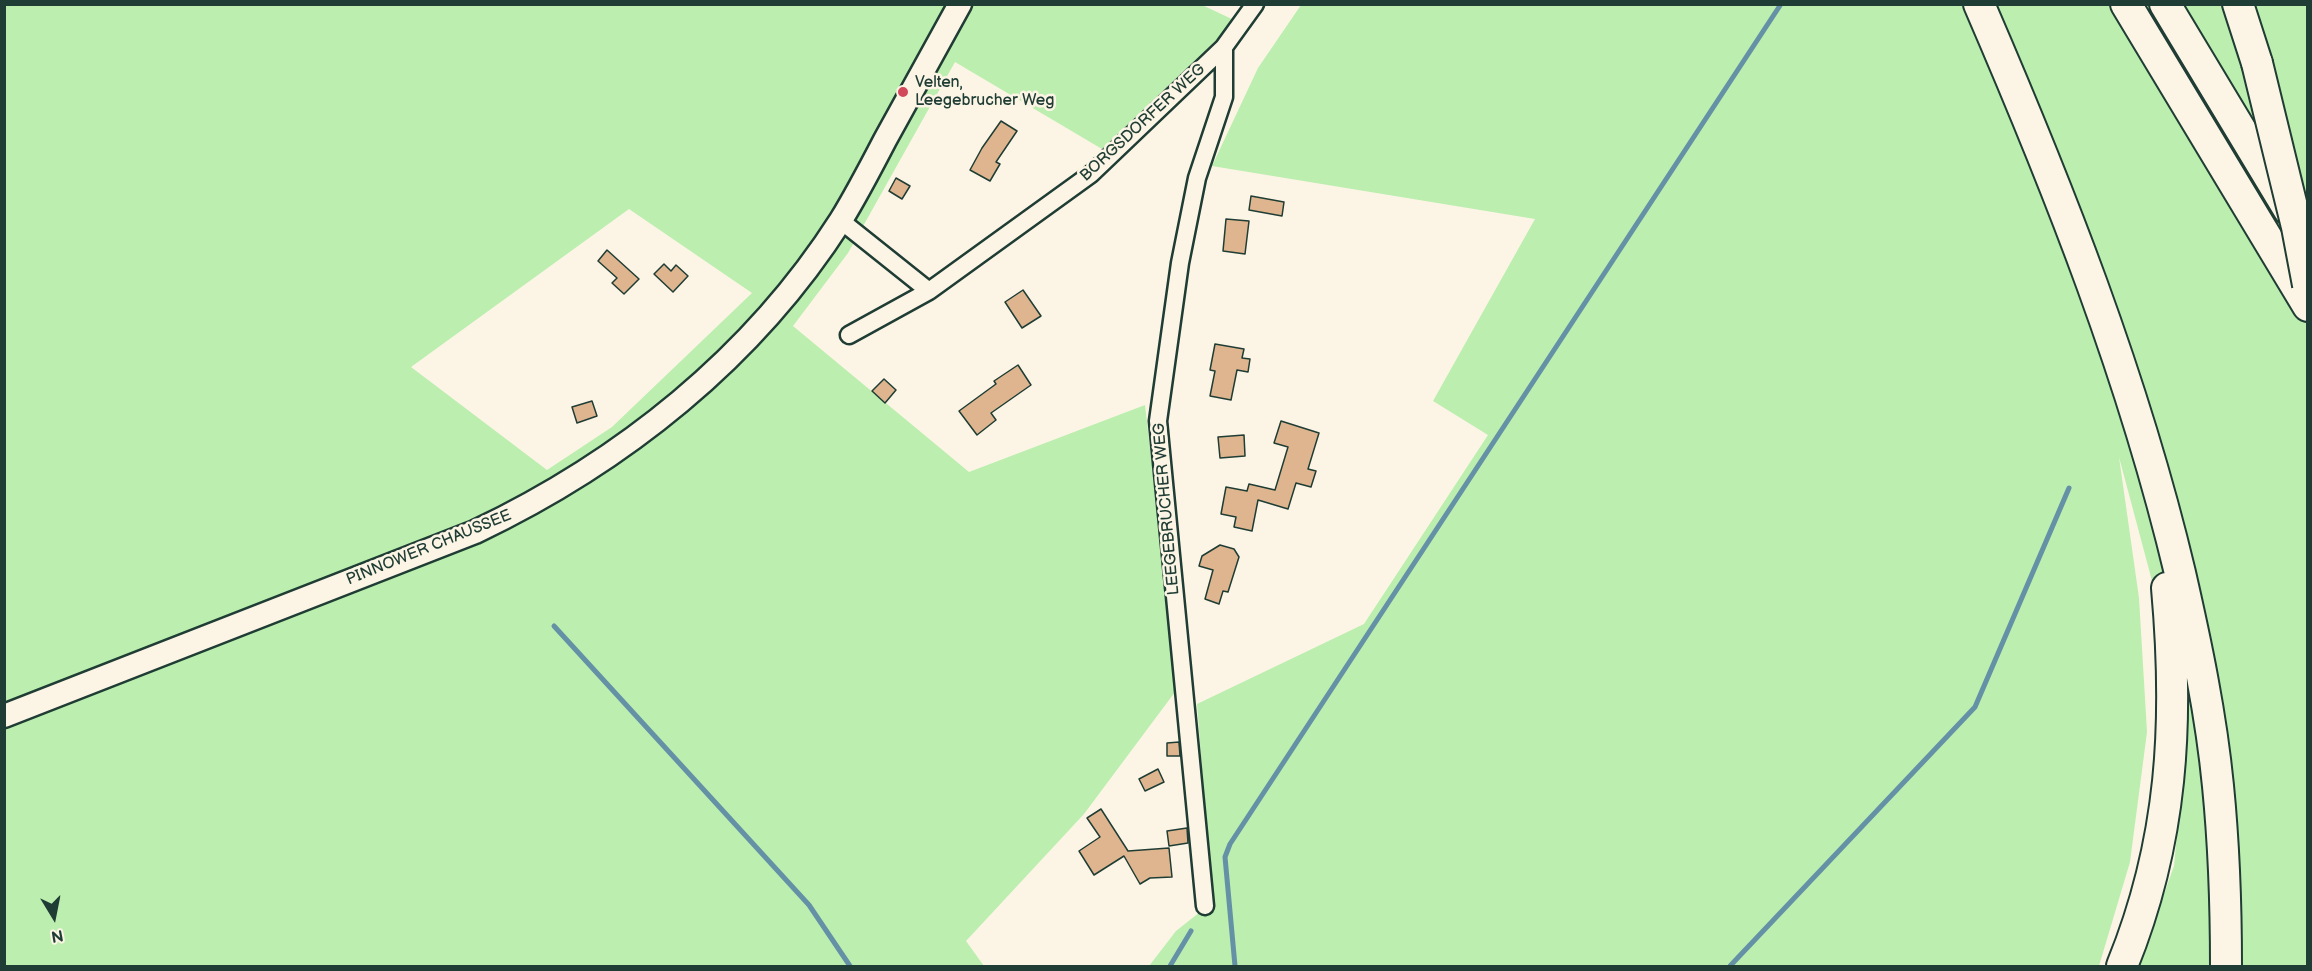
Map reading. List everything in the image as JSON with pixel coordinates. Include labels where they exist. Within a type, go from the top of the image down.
[{"type":"highway","points":[[1979,4],[2045,159],[2077,242],[2125,377],[2153,469],[2183,587],[2205,692],[2218,784],[2226,909],[2226,966]]},
{"type":"highway","points":[[2126,4],[2307,306]]},
{"type":"highway","points":[[2165,4],[2307,242]]},
{"type":"highway","points":[[2238,4],[2257,63],[2297,227],[2307,285]]},
{"type":"highway","points":[[2121,966],[2149,891],[2168,795],[2171,751],[2174,698],[2172,638],[2153,469]]},
{"type":"main road","name":"PINNOWER CHAUSSEE","points":[[4,716],[436,548],[516,512],[553,492],[604,460],[653,424],[713,371],[790,290],[840,220],[960,4]]},
{"type":"street","name":"BORGSDORFER WEG","points":[[849,335],[930,291],[1091,174],[1224,47],[1254,4]]},
{"type":"street","name":"LEEGEBRUCHER WEG","points":[[1205,906],[1158,421],[1180,263],[1195,189],[1224,97],[1224,47]]},
{"type":"street","points":[[840,220],[930,291]]},
{"type":"green space","points":[[1200,4],[1236,21],[1102,149],[955,62],[848,253],[793,326],[969,472],[1145,405],[1178,688],[1084,814],[966,941],[984,966],[5,966],[5,5]],"holes":[[[629,209],[752,293],[612,427],[547,470],[411,367]]]},
{"type":"green space","points":[[1301,5],[2307,5],[2307,966],[2138,966],[2174,866],[2188,716],[2119,457],[2139,598],[2147,732],[2130,862],[2099,966],[1149,966],[1176,931],[1200,912],[1210,898],[1197,704],[1364,624],[1488,435],[1433,401],[1535,219],[1212,166],[1258,68]]},
{"type":"building","points":[[1001,121],[1017,131],[996,162],[1000,164],[990,181],[970,170]]},
{"type":"building","points":[[896,178],[910,186],[902,199],[889,191]]},
{"type":"building","points":[[1251,196],[1284,202],[1282,216],[1249,210]]},
{"type":"building","points":[[1226,219],[1249,221],[1245,254],[1223,251]]},
{"type":"building","points":[[607,250],[639,279],[624,294],[612,283],[617,278],[598,261]]},
{"type":"building","points":[[664,264],[671,271],[676,265],[688,276],[673,292],[654,274]]},
{"type":"building","points":[[1023,290],[1041,316],[1022,328],[1005,302]]},
{"type":"building","points":[[1215,344],[1244,349],[1242,358],[1250,359],[1248,372],[1237,370],[1231,400],[1210,396],[1215,371],[1210,370]]},
{"type":"building","points":[[1018,365],[1031,385],[991,413],[996,420],[977,435],[959,411],[996,384],[994,381]]},
{"type":"building","points":[[884,379],[896,390],[885,403],[872,391]]},
{"type":"building","points":[[592,401],[597,416],[577,423],[572,407]]},
{"type":"building","points":[[1281,421],[1319,433],[1308,469],[1316,471],[1311,487],[1296,483],[1288,509],[1258,500],[1252,531],[1234,527],[1236,517],[1221,514],[1226,487],[1247,491],[1249,484],[1275,490],[1288,447],[1274,443]]},
{"type":"building","points":[[1244,435],[1245,456],[1220,458],[1218,437]]},
{"type":"building","points":[[1220,545],[1234,549],[1239,557],[1228,592],[1223,591],[1219,604],[1205,599],[1213,570],[1199,566],[1202,556]]},
{"type":"building","points":[[1179,742],[1180,756],[1167,756],[1167,743]]},
{"type":"building","points":[[1158,769],[1164,782],[1145,791],[1139,779]]},
{"type":"building","points":[[1101,809],[1128,851],[1169,848],[1172,877],[1150,878],[1140,884],[1124,856],[1094,875],[1079,851],[1100,837],[1087,818]]},
{"type":"building","points":[[1187,828],[1188,843],[1169,846],[1167,831]]},
{"type":"waterway","points":[[1235,966],[1225,857],[1230,844],[1781,4]]},
{"type":"waterway","points":[[1730,966],[1975,707],[2069,488]]},
{"type":"waterway","points":[[554,626],[809,905],[850,966]]},
{"type":"waterway","points":[[1170,966],[1191,931]]},
{"type":"place","name":"Velten, Leegebrucher Weg","points":[[903,92]]}]
